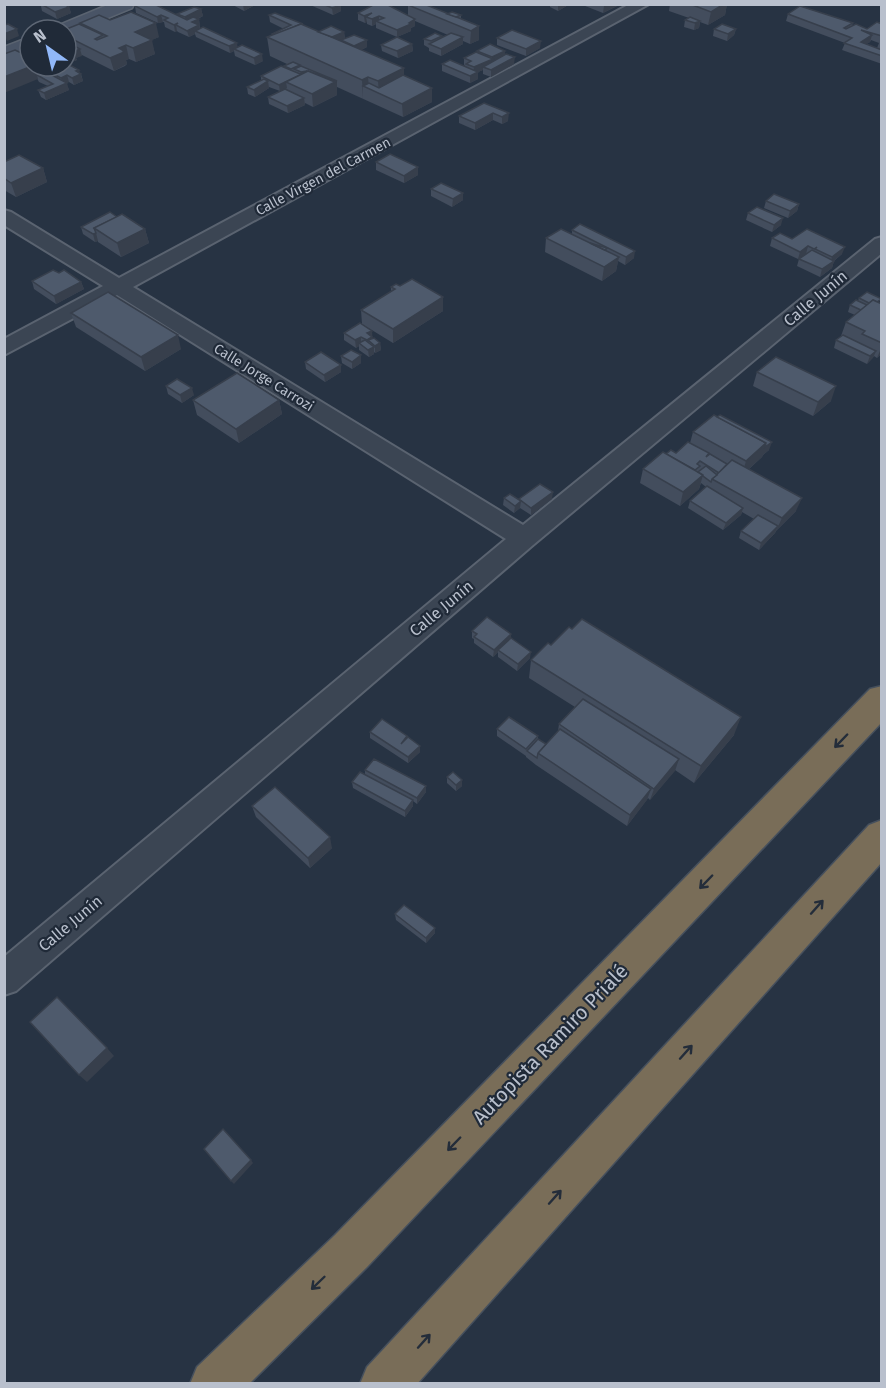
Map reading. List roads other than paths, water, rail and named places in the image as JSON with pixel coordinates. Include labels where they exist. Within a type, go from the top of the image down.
[{"type":"highway","name":"Autopista Ramiro Prialé","points":[[214,1383],[351,1251],[882,699]]},
{"type":"highway","points":[[384,1383],[882,836]]},
{"type":"street","points":[[78,24],[126,4]]},
{"type":"street","name":"Calle Virgen del Carmen","points":[[4,348],[642,4]]},
{"type":"street","points":[[4,54],[18,48]]},
{"type":"street","name":"Calle Jorge Carrozi","points":[[4,216],[524,538]]},
{"type":"street","name":"Calle Junín","points":[[4,979],[524,538],[882,243]]}]
